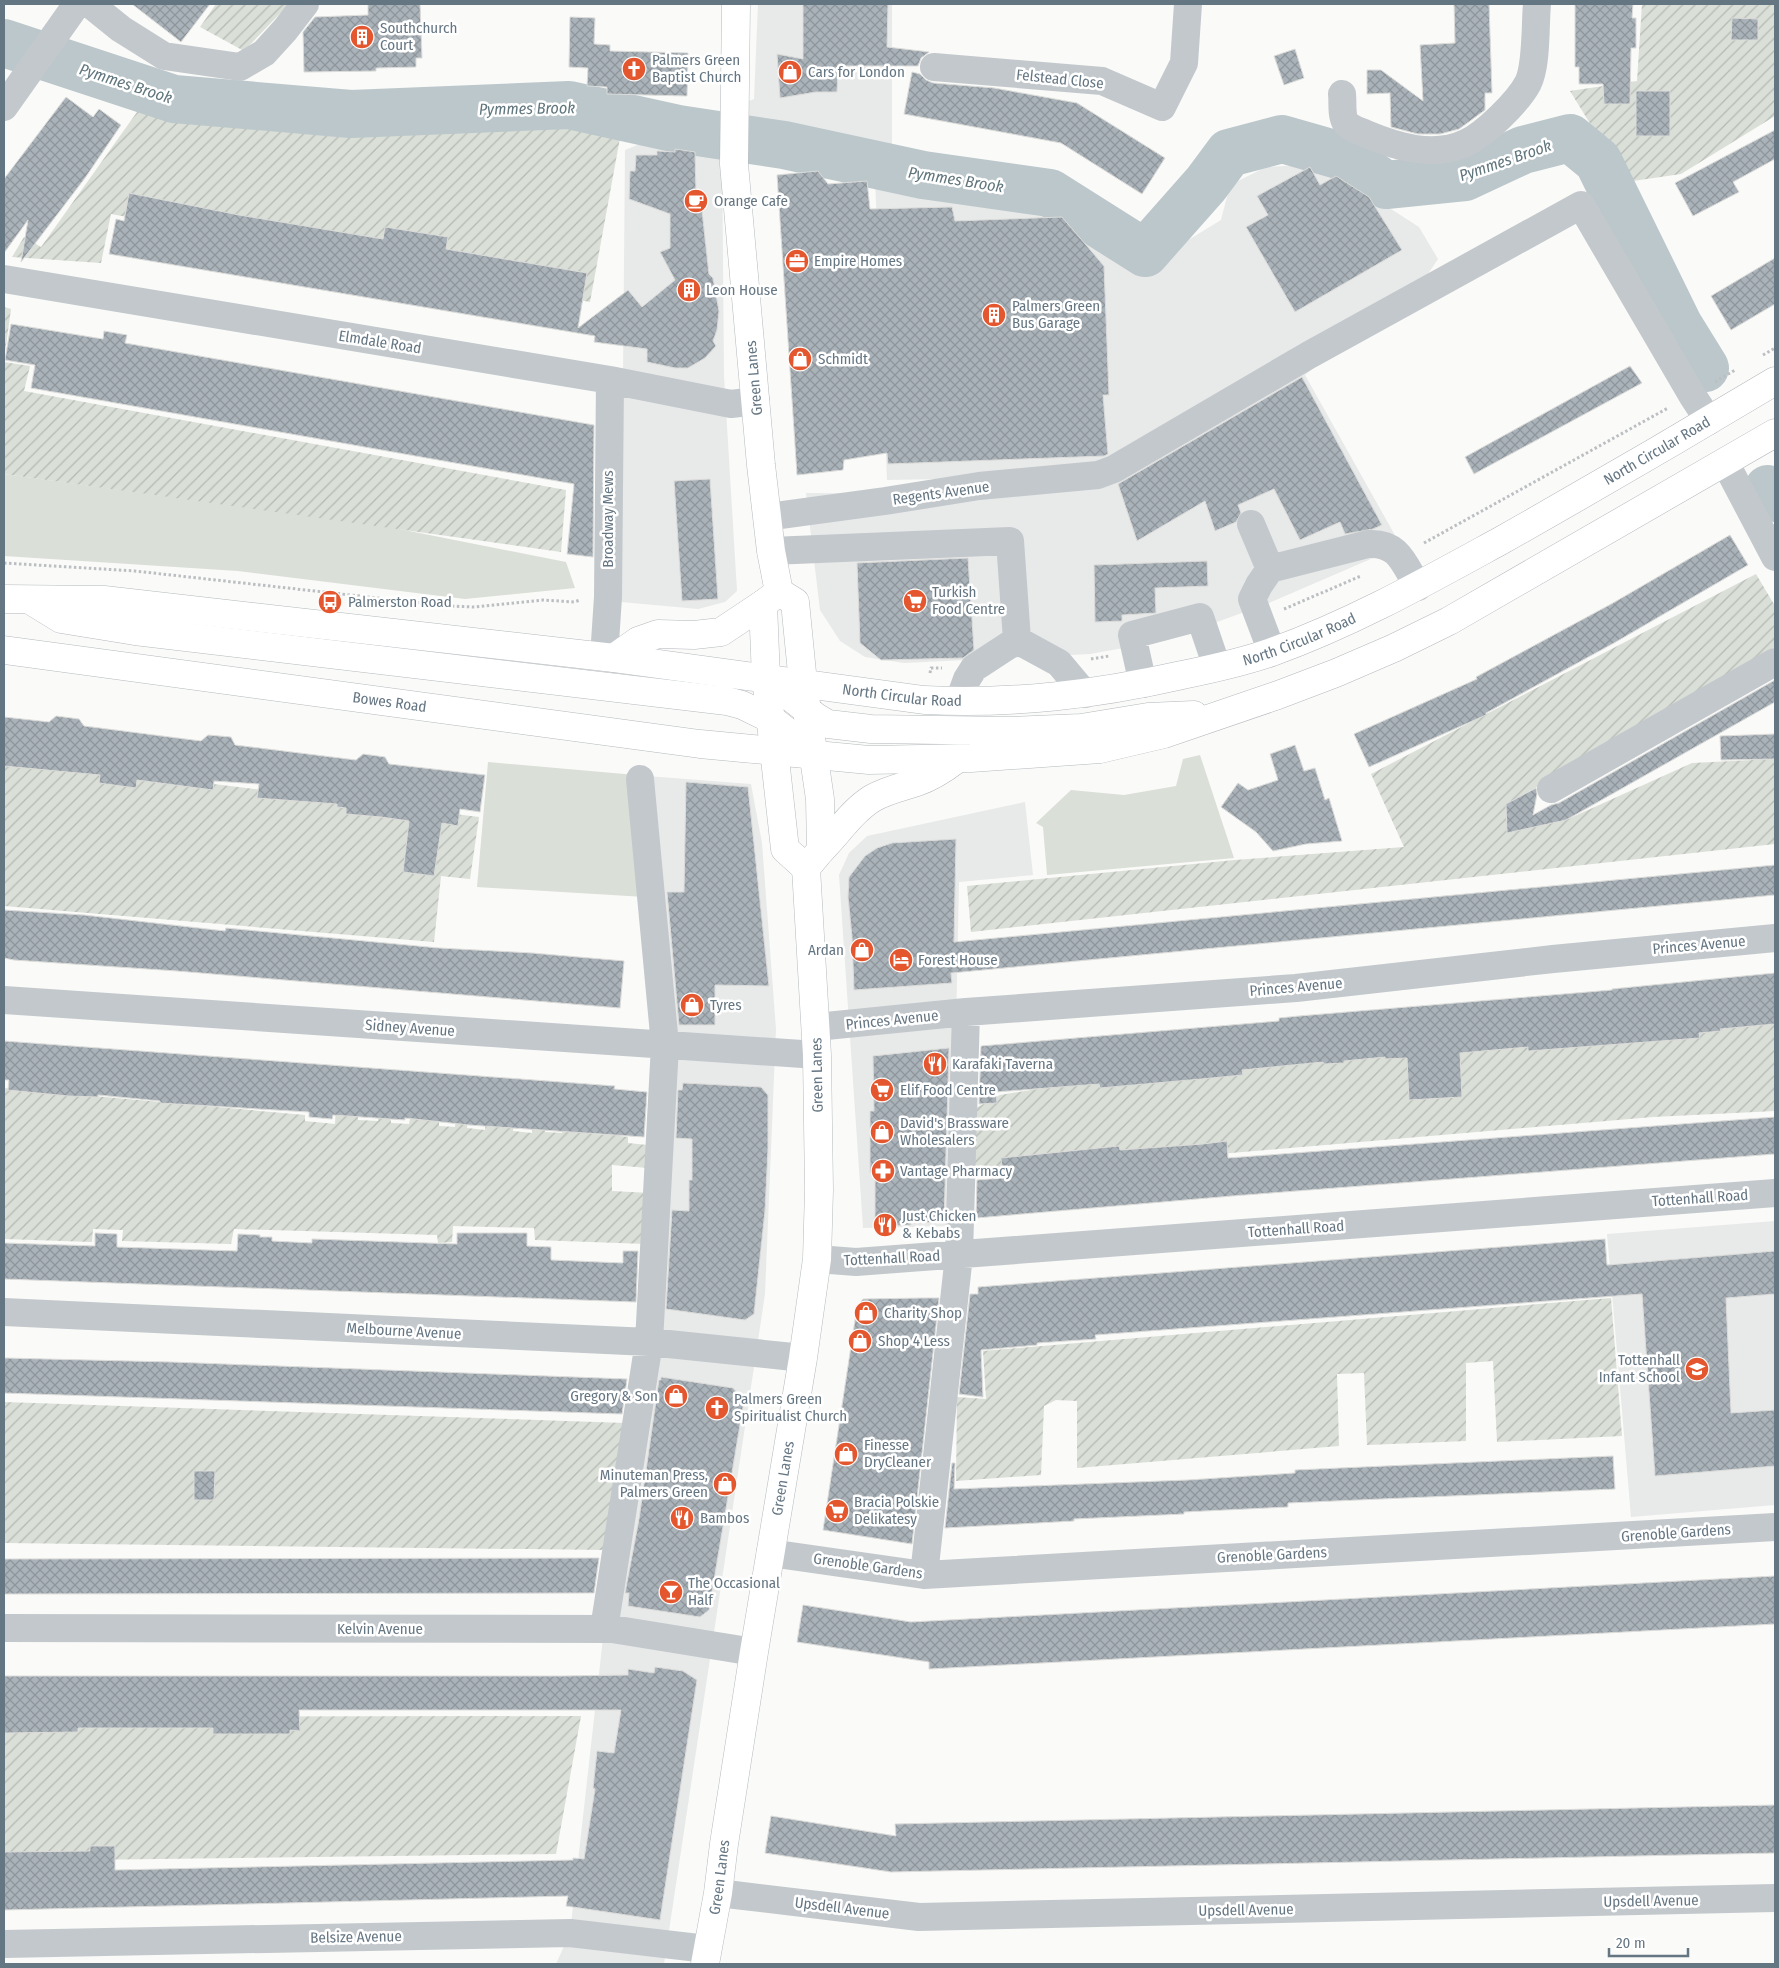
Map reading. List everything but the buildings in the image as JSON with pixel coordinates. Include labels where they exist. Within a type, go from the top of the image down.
[{"type":"main road","name":"Green Lanes","points":[[736,4],[734,164],[771,551],[771,598],[766,678],[785,849],[814,859]]},
{"type":"main road","name":"North Circular Road","points":[[766,678],[805,696],[959,702],[1013,700],[1085,694],[1143,684],[1272,652],[1361,616],[1418,587],[1623,472],[1775,381]]},
{"type":"main road","points":[[775,750],[869,760],[958,758],[1100,749],[1164,734],[1218,714],[1278,696],[1336,673],[1434,629],[1775,433]]},
{"type":"main road","name":"Green Lanes","points":[[706,1956],[718,1893],[754,1652],[803,1358],[816,1259],[819,1190],[814,859],[820,799],[805,696],[795,602],[771,598]]},
{"type":"main road","points":[[609,657],[638,641],[658,634],[694,635],[721,632],[771,598]]},
{"type":"main road","points":[[17,599],[104,600],[609,657],[766,678]]},
{"type":"main road","points":[[17,599],[61,619],[135,631],[728,701],[742,705],[771,719],[814,754]]},
{"type":"main road","name":"Bowes Road","points":[[4,650],[691,743],[775,750]]},
{"type":"main road","points":[[805,696],[816,717],[828,724],[871,729],[943,731],[1080,728],[1148,717],[1218,714]]},
{"type":"main road","points":[[814,859],[859,809],[873,798],[894,788],[917,782],[939,773],[958,758]]},
{"type":"street","points":[[4,106],[77,4]]},
{"type":"street","points":[[90,4],[120,28],[164,56],[240,67],[264,53],[286,30],[304,4]]},
{"type":"street","name":"Felstead Close","points":[[934,67],[1102,82],[1162,107],[1184,63],[1188,4]]},
{"type":"street","points":[[1342,94],[1343,116],[1346,123],[1402,147],[1429,149],[1466,143],[1485,130],[1500,116],[1528,83],[1532,70],[1537,4]]},
{"type":"street","name":"Regents Avenue","points":[[767,517],[979,486],[1098,475],[1114,469],[1309,355],[1581,205],[1692,395]]},
{"type":"street","name":"Elmdale Road","points":[[4,279],[610,380],[731,404],[756,401]]},
{"type":"street","name":"Broadway Mews","points":[[609,657],[610,380]]},
{"type":"street","points":[[1692,395],[1709,421]]},
{"type":"street","points":[[1725,462],[1775,558]]},
{"type":"street","points":[[1251,524],[1270,569]]},
{"type":"street","points":[[771,551],[1010,541],[1017,640]]},
{"type":"street","points":[[1272,652],[1252,599],[1270,569],[1368,544],[1391,550],[1418,587]]},
{"type":"street","points":[[1143,684],[1132,634],[1200,617],[1217,667]]},
{"type":"street","points":[[1017,640],[1059,663],[1085,694]]},
{"type":"street","points":[[959,702],[967,679],[974,668],[1017,640]]},
{"type":"street","points":[[1551,788],[1775,662]]},
{"type":"street","points":[[604,1629],[649,1342],[665,1045],[640,779]]},
{"type":"street","name":"Princes Avenue","points":[[816,1028],[966,1012],[1296,988],[1553,959],[1775,938]]},
{"type":"street","name":"Sidney Avenue","points":[[4,1000],[816,1055]]},
{"type":"street","points":[[924,1575],[959,1255],[966,1012]]},
{"type":"street","name":"Tottenhall Road","points":[[816,1259],[856,1262],[959,1255],[1775,1193]]},
{"type":"street","name":"Melbourne Avenue","points":[[4,1312],[649,1342],[803,1358]]},
{"type":"street","name":"Grenoble Gardens","points":[[770,1553],[924,1575],[1775,1527]]},
{"type":"street","name":"Kelvin Avenue","points":[[4,1628],[604,1629],[754,1652]]},
{"type":"street","name":"Upsdell Avenue","points":[[718,1893],[918,1917],[1775,1898]]},
{"type":"street","name":"Belsize Avenue","points":[[4,1944],[570,1933],[706,1956]]},
{"type":"path","points":[[1758,358],[1775,348]]},
{"type":"path","points":[[1391,550],[1692,395],[1742,367]]},
{"type":"path","points":[[4,563],[135,571],[450,606],[475,607],[543,600],[574,602]]},
{"type":"shaded area","points":[[216,4],[289,4],[244,51],[200,27]]},
{"type":"shaded area","points":[[758,4],[892,4],[892,150],[772,129],[722,142],[724,376],[737,591],[725,602],[698,609],[621,602],[625,150],[754,99]]},
{"type":"shaded area","points":[[1642,4],[1775,4],[1775,116],[1681,174],[1626,182],[1570,91],[1637,81]]},
{"type":"shaded area","points":[[142,105],[169,112],[349,125],[467,121],[573,114],[622,127],[590,302],[111,214],[101,263],[12,257],[24,237],[41,247]]},
{"type":"shaded area","points":[[1321,164],[1419,227],[1438,259],[1424,280],[1305,375],[1401,546],[1269,603],[1168,640],[1090,654],[904,663],[865,657],[840,641],[820,610],[806,493],[933,494],[943,479],[887,480],[875,178],[1064,210],[1141,269],[1221,220],[1230,185],[1266,167]]},
{"type":"shaded area","points":[[4,307],[11,309],[4,360]]},
{"type":"shaded area","points":[[4,362],[30,366],[24,391],[566,490],[561,552],[4,474]]},
{"type":"shaded area","points":[[4,474],[384,526],[566,562],[575,588],[465,599],[238,571],[4,556]]},
{"type":"shaded area","points":[[1756,574],[1775,606],[1775,647],[1506,805],[1507,833],[1566,820],[1692,763],[1774,759],[1775,844],[971,932],[967,886],[1235,860],[1404,847],[1371,774]]},
{"type":"shaded area","points":[[1200,755],[1234,858],[1047,875],[1043,827],[1036,823],[1071,790],[1124,795],[1176,786],[1183,759]]},
{"type":"shaded area","points":[[4,758],[479,817],[470,879],[441,876],[434,942],[4,906]]},
{"type":"shaded area","points":[[488,762],[647,776],[645,897],[477,887]]},
{"type":"shaded area","points":[[647,776],[751,784],[762,843],[776,1029],[765,1294],[664,1964],[556,1964],[570,1933],[604,1629],[649,1342],[665,1045]]},
{"type":"shaded area","points":[[1025,802],[1033,875],[959,882],[952,1226],[863,1228],[839,875],[849,853],[867,836]]},
{"type":"shaded area","points":[[1775,1021],[1775,1111],[1653,1117],[973,1175],[974,1109],[1000,1095],[1123,1075]]},
{"type":"shaded area","points":[[4,1088],[305,1115],[305,1121],[335,1124],[336,1108],[358,1109],[358,1120],[378,1121],[379,1110],[390,1110],[391,1123],[409,1124],[411,1112],[439,1114],[439,1126],[455,1127],[456,1115],[468,1116],[467,1128],[485,1130],[486,1119],[514,1121],[513,1131],[532,1133],[534,1121],[546,1121],[545,1132],[562,1133],[562,1121],[595,1134],[609,1135],[610,1125],[620,1126],[620,1136],[628,1137],[628,1143],[647,1145],[648,1168],[612,1165],[612,1191],[650,1193],[646,1244],[535,1240],[534,1228],[453,1226],[452,1242],[438,1243],[437,1235],[234,1229],[231,1244],[122,1241],[123,1230],[93,1229],[92,1242],[4,1239]]},
{"type":"shaded area","name":"Tottenhall Infant School","points":[[1775,1221],[1775,1505],[1631,1517],[1607,1234]]},
{"type":"shaded area","points":[[1611,1298],[1622,1436],[1497,1442],[1493,1361],[1466,1363],[1466,1441],[1367,1445],[1364,1373],[1337,1374],[1339,1446],[1077,1468],[1077,1401],[1056,1400],[1044,1406],[1041,1475],[956,1481],[957,1397],[986,1399],[983,1351]]},
{"type":"shaded area","points":[[4,1402],[625,1423],[606,1550],[4,1543]]},
{"type":"shaded area","points":[[581,1716],[556,1854],[4,1861],[4,1717]]},
{"type":"waterway","name":"Pymmes Brook","points":[[4,43],[174,99],[351,114],[569,105],[678,129],[784,145],[923,175],[1050,193],[1145,253],[1206,184],[1229,153],[1282,139],[1345,157],[1386,185],[1465,177],[1523,150],[1570,138],[1598,161],[1679,326],[1705,368]]},
{"type":"waterway","name":"Pymmes Brook","points":[[1768,489],[1775,498]]},
{"type":"place","name":"Southchurch Court","points":[[362,37]]},
{"type":"place","name":"Palmers Green Baptist Church","points":[[634,69]]},
{"type":"place","name":"Cars for London","points":[[790,72]]},
{"type":"place","name":"Orange Cafe","points":[[696,201]]},
{"type":"place","name":"Empire Homes","points":[[797,261]]},
{"type":"place","name":"Leon House","points":[[689,290]]},
{"type":"place","name":"Palmers Green Bus Garage","points":[[994,315]]},
{"type":"place","name":"Schmidt","points":[[800,359]]},
{"type":"place","name":"Turkish Food Centre","points":[[915,601]]},
{"type":"place","name":"Palmerston Road","points":[[330,602]]},
{"type":"place","name":"Ardan","points":[[862,950]]},
{"type":"place","name":"Forest House","points":[[901,960]]},
{"type":"place","name":"Tyres","points":[[692,1005]]},
{"type":"place","name":"Karafaki Taverna","points":[[935,1064]]},
{"type":"place","name":"Elif Food Centre","points":[[882,1090]]},
{"type":"place","name":"David's Brassware Wholesalers","points":[[882,1132]]},
{"type":"place","name":"Vantage Pharmacy","points":[[883,1171]]},
{"type":"place","name":"Just Chicken & Kebabs","points":[[885,1225]]},
{"type":"place","name":"Charity Shop","points":[[866,1313]]},
{"type":"place","name":"Shop 4 Less","points":[[860,1341]]},
{"type":"place","name":"Tottenhall Infant School","points":[[1697,1369]]},
{"type":"place","name":"Gregory & Son","points":[[676,1396]]},
{"type":"place","name":"Palmers Green Spiritualist Church","points":[[717,1408]]},
{"type":"place","name":"Finesse DryCleaner","points":[[846,1454]]},
{"type":"place","name":"Minuteman Press, Palmers Green","points":[[725,1484]]},
{"type":"place","name":"Bracia Polskie Delikatesy","points":[[837,1511]]},
{"type":"place","name":"Bambos","points":[[682,1518]]},
{"type":"place","name":"The Occasional Half","points":[[671,1592]]}]
